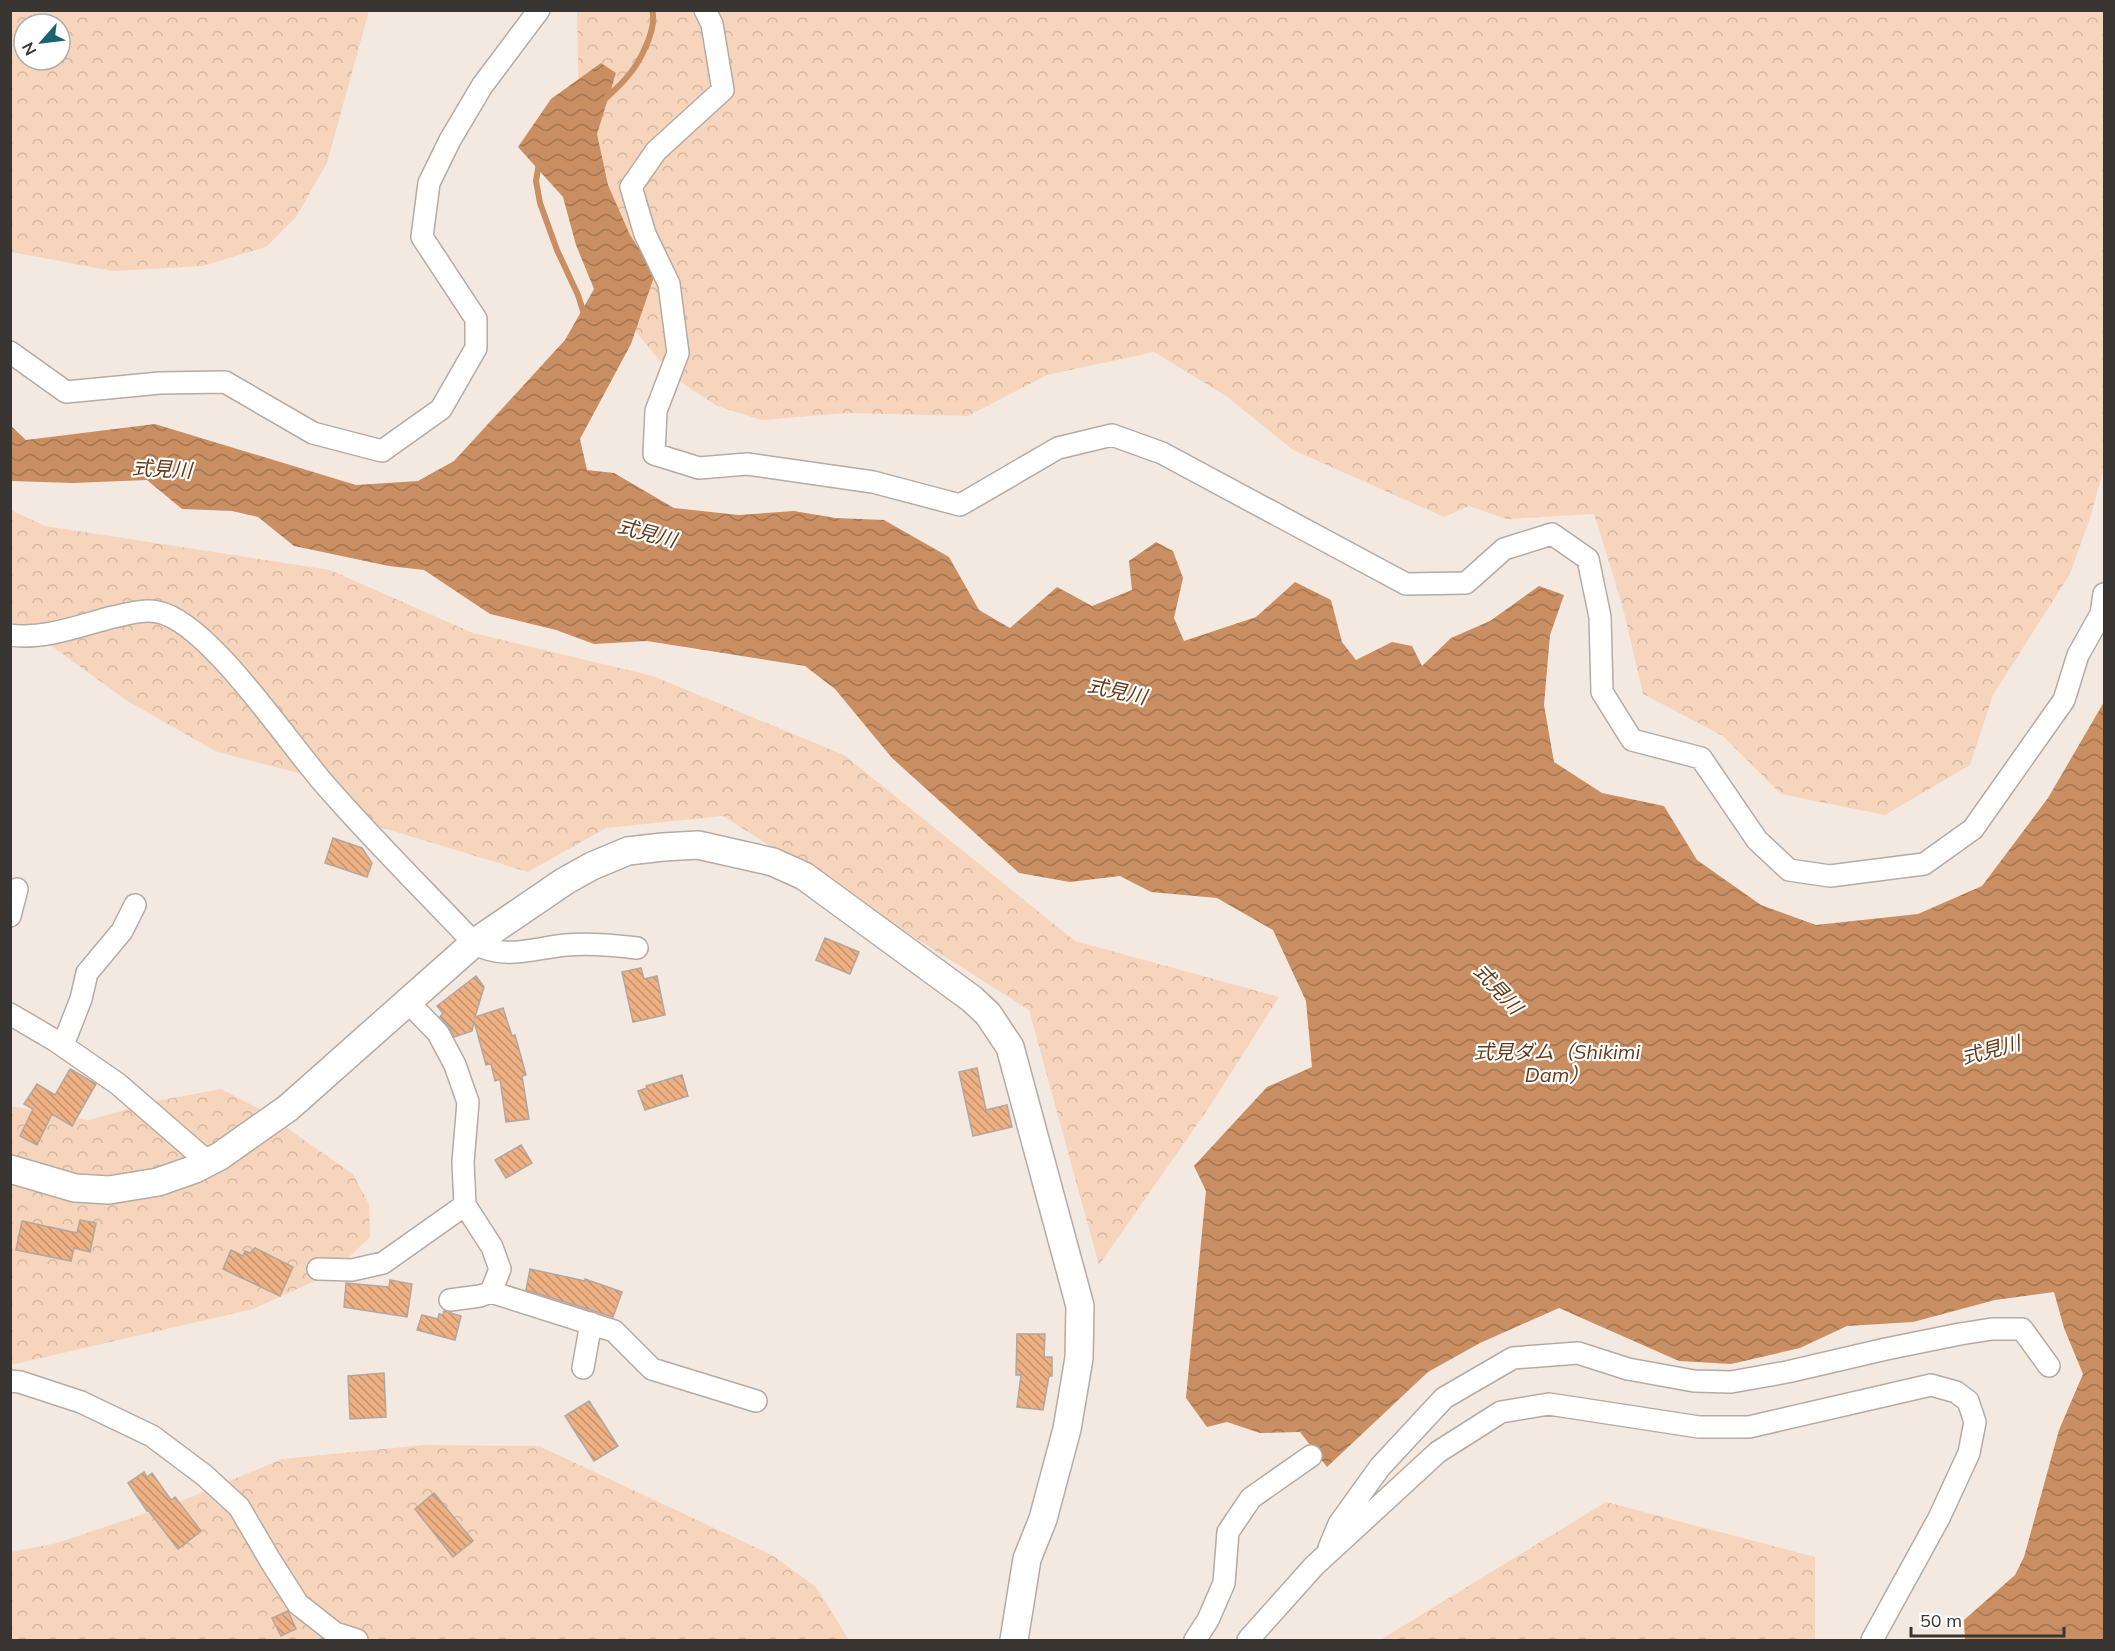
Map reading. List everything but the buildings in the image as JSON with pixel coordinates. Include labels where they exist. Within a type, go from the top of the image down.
[{"type":"street","points":[[10,352],[66,392],[160,383],[225,382],[313,433],[382,451],[441,409],[476,348],[476,319],[422,237],[429,183],[450,140],[482,86],[539,10]]},
{"type":"street","points":[[705,10],[712,24],[723,90],[656,151],[631,187],[645,234],[669,284],[678,353],[656,411],[654,454],[699,468],[747,464],[873,482],[960,505],[1058,448],[1112,435],[1162,453],[1406,584],[1466,584],[1504,549],[1552,534],[1588,559],[1600,617],[1602,692],[1632,740],[1701,758],[1757,840],[1789,870],[1830,876],[1924,864],[1973,829],[2064,700],[2078,655],[2101,614],[2104,594]]},
{"type":"street","points":[[10,635],[22,637],[57,632],[137,611],[158,612],[178,619],[220,656],[326,787],[474,943],[485,950],[513,954],[575,945],[604,944],[637,948]]},
{"type":"street","points":[[10,1169],[75,1188],[109,1190],[158,1182],[220,1156],[288,1107],[474,943],[565,881],[592,866],[628,851],[698,845],[773,862],[804,876],[972,999],[988,1014],[1010,1047],[1080,1306],[1079,1358],[1066,1429],[1043,1520],[1027,1559],[1014,1641]]},
{"type":"street","points":[[10,916],[17,889]]},
{"type":"street","points":[[63,1046],[81,999],[87,973],[122,931],[135,905]]},
{"type":"street","points":[[408,1002],[438,1033],[455,1065],[468,1102],[463,1162],[465,1205],[492,1247],[500,1269],[491,1292]]},
{"type":"street","points":[[10,1014],[63,1046],[118,1084],[208,1162]]},
{"type":"street","points":[[318,1269],[352,1270],[383,1263],[465,1205]]},
{"type":"street","points":[[450,1300],[480,1296],[491,1292],[591,1323],[614,1331],[652,1369],[756,1401]]},
{"type":"street","points":[[583,1368],[591,1323]]},
{"type":"street","points":[[1325,1557],[1339,1524],[1380,1467],[1444,1398],[1513,1358],[1578,1353],[1628,1369],[1694,1381],[1731,1382],[1992,1329],[2022,1329],[2049,1366]]},
{"type":"street","points":[[10,1381],[20,1382],[81,1402],[152,1436],[204,1475],[239,1507],[298,1604],[335,1634],[357,1641]]},
{"type":"street","points":[[1248,1641],[1325,1557],[1438,1452],[1501,1412],[1548,1404],[1699,1427],[1749,1427],[1931,1385],[1956,1392],[1968,1401],[1975,1422],[1969,1453],[1939,1518],[1872,1641]]},
{"type":"street","points":[[1195,1641],[1208,1620],[1224,1583],[1228,1532],[1251,1498],[1311,1456]]},
{"type":"green space","points":[[10,11],[369,11],[327,163],[296,217],[266,247],[202,266],[113,271],[11,252]]},
{"type":"green space","points":[[577,11],[2104,11],[2104,470],[2091,515],[2070,574],[1993,695],[1970,765],[1885,815],[1781,794],[1723,736],[1643,694],[1622,604],[1594,514],[1507,519],[1469,506],[1444,517],[1293,450],[1226,396],[1154,352],[1047,375],[968,416],[847,413],[761,420],[717,406],[673,377],[609,299],[581,217]]},
{"type":"green space","points":[[11,510],[45,526],[330,570],[473,633],[653,676],[844,755],[1075,941],[1279,997],[1210,1106],[1099,1265],[1029,1010],[723,816],[606,828],[528,872],[370,824],[305,775],[215,751],[129,702],[50,645],[11,621]]},
{"type":"green space","points":[[221,1089],[258,1108],[353,1174],[369,1204],[370,1237],[333,1273],[253,1309],[11,1365],[10,1106],[89,1120],[156,1101]]},
{"type":"green space","points":[[424,1445],[539,1446],[772,1555],[816,1587],[849,1640],[11,1640],[11,1552],[57,1543],[174,1504],[282,1459]]},
{"type":"green space","points":[[1606,1502],[1815,1557],[1815,1640],[1380,1640]]},
{"type":"water","name":"式見ダム（Shikimi Dam）","points":[[601,63],[616,73],[597,134],[608,185],[630,235],[655,274],[631,344],[580,439],[587,470],[614,473],[674,508],[739,515],[794,511],[835,518],[884,520],[949,557],[979,610],[1010,628],[1057,587],[1092,606],[1132,590],[1129,561],[1156,542],[1173,551],[1183,578],[1174,618],[1184,641],[1256,617],[1295,582],[1331,600],[1342,642],[1356,660],[1392,642],[1412,646],[1422,666],[1451,638],[1490,621],[1539,586],[1564,595],[1550,635],[1544,705],[1554,762],[1602,793],[1664,806],[1697,860],[1761,905],[1816,925],[1918,914],[1982,886],[2048,798],[2104,702],[2104,1640],[1965,1640],[1964,1620],[2015,1575],[2024,1557],[2059,1430],[2083,1374],[2064,1328],[2054,1292],[1995,1300],[1913,1322],[1847,1326],[1800,1348],[1731,1364],[1679,1361],[1559,1308],[1480,1343],[1428,1372],[1327,1467],[1300,1432],[1260,1433],[1227,1422],[1207,1427],[1186,1398],[1206,1191],[1194,1166],[1267,1087],[1312,1067],[1306,1001],[1273,930],[1217,898],[1151,892],[1120,876],[1070,882],[1019,873],[892,758],[835,689],[805,666],[647,641],[594,644],[556,630],[490,614],[424,570],[389,566],[294,546],[258,517],[232,511],[182,509],[147,480],[73,483],[11,481],[10,425],[26,440],[155,424],[356,485],[418,481],[454,461],[565,340],[594,289],[576,245],[563,197],[518,147],[551,99]]},
{"type":"waterway","points":[[603,101],[632,71],[642,55],[650,36],[652,10]]},
{"type":"waterway","points":[[539,163],[536,181],[540,203],[584,314]]},
{"type":"water label","name":"式見川","points":[[162,469]]},
{"type":"water label","name":"式見川","points":[[647,533]]},
{"type":"water label","name":"式見川","points":[[1117,691]]},
{"type":"water label","name":"式見川","points":[[1498,989]]},
{"type":"water label","name":"式見川","points":[[1991,1050]]}]
